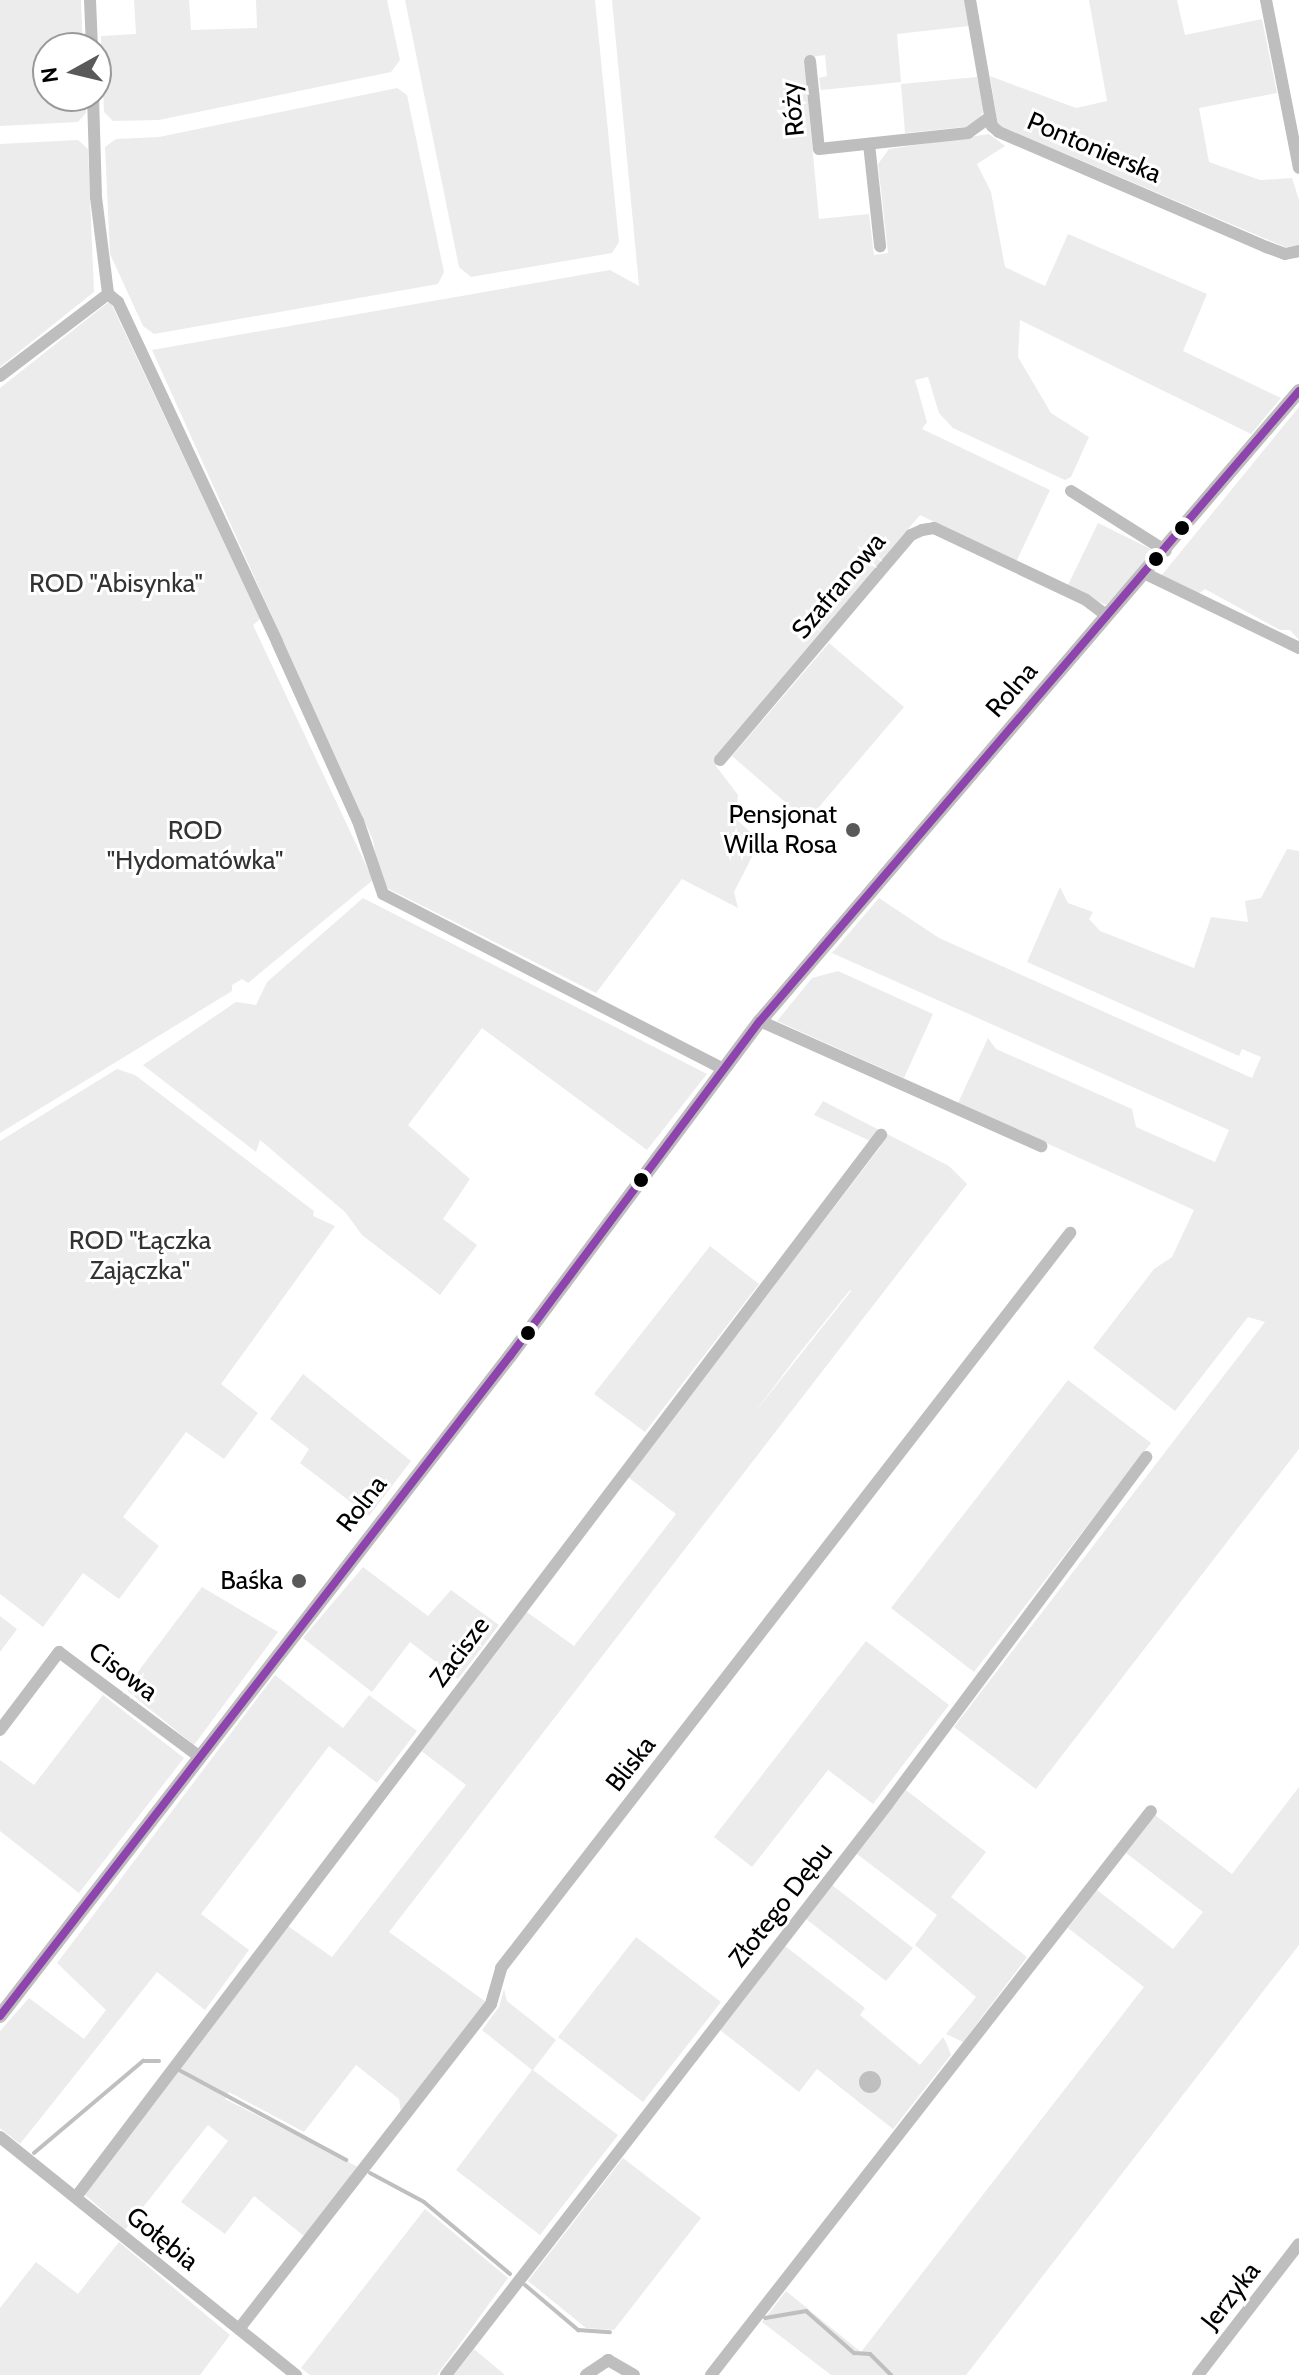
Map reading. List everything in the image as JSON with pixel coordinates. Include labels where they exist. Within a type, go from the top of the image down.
[{"type":"street","points":[[90,0],[91,32]]},
{"type":"street","name":"Pontonierska","points":[[970,0],[990,117],[999,132],[1266,247],[1285,254],[1299,251]]},
{"type":"street","points":[[1266,0],[1299,168]]},
{"type":"street","name":"Róży","points":[[810,61],[819,149],[968,133],[990,117]]},
{"type":"street","points":[[93,112],[96,197],[108,294],[118,302],[277,642],[358,821],[383,894],[723,1069]]},
{"type":"street","points":[[869,144],[880,246]]},
{"type":"street","points":[[0,376],[108,294]]},
{"type":"street","name":"Rolna","points":[[0,2016],[510,1356],[760,1021],[1166,551],[1299,391]]},
{"type":"street","points":[[1071,491],[1166,551]]},
{"type":"street","name":"Szafranowa","points":[[720,760],[911,535],[922,530],[948,535],[1086,600],[1107,616]]},
{"type":"street","points":[[1146,574],[1299,648]]},
{"type":"street","points":[[760,1021],[1041,1146]]},
{"type":"street","name":"Zacisze","points":[[76,2197],[881,1135]]},
{"type":"street","name":"Bliska","points":[[239,2329],[491,2004],[501,1968],[1070,1233]]},
{"type":"street","name":"Złotego Dębu","points":[[446,2375],[887,1805],[1146,1457]]},
{"type":"street","name":"Cisowa","points":[[0,1730],[59,1652],[200,1757]]},
{"type":"street","points":[[711,2375],[1151,1811]]},
{"type":"street","name":"Gołębia","points":[[0,2137],[296,2375]]},
{"type":"street","name":"Jerzyka","points":[[1198,2375],[1299,2244]]},
{"type":"street","points":[[586,2375],[608,2360],[634,2375]]},
{"type":"green space","points":[[0,0],[81,0],[82,32],[32,32],[32,112],[86,113],[78,122],[0,126]]},
{"type":"green space","points":[[134,0],[189,0],[191,30],[257,28],[256,0],[387,0],[400,60],[391,72],[159,120],[113,121],[104,112],[112,112],[112,35],[136,34]]},
{"type":"green space","points":[[405,0],[595,0],[619,242],[612,253],[471,277],[459,267]]},
{"type":"green space","points":[[612,0],[964,0],[969,26],[897,34],[901,82],[821,90],[819,78],[827,76],[825,55],[804,58],[819,219],[869,214],[874,255],[888,253],[878,164],[889,149],[989,134],[1005,146],[977,164],[991,192],[1005,267],[1045,286],[1068,234],[1207,294],[1183,351],[1281,398],[1251,434],[1020,320],[1018,357],[1051,413],[1089,437],[1071,477],[1065,480],[953,428],[939,413],[928,377],[915,380],[927,422],[922,429],[1050,490],[1016,562],[920,515],[716,755],[716,766],[738,795],[736,819],[760,841],[734,892],[738,908],[682,879],[596,993],[381,885],[373,840],[152,350],[610,270],[639,286]]},
{"type":"green space","points":[[1089,0],[1177,0],[1185,35],[1262,19],[1277,93],[1199,108],[1209,162],[1260,180],[1292,178],[1299,200],[1299,246],[1285,247],[998,125],[990,76],[1076,108],[1107,101]]},
{"type":"green space","points":[[977,77],[984,111],[974,126],[905,133],[901,84]]},
{"type":"green space","points":[[397,88],[407,95],[444,272],[438,284],[154,334],[143,326],[110,254],[105,147],[116,139],[159,137]]},
{"type":"green space","points":[[78,140],[88,149],[94,292],[0,367],[0,144]]},
{"type":"green space","points":[[110,301],[260,619],[253,625],[373,880],[248,983],[242,979],[232,985],[232,991],[0,1133],[0,388]]},
{"type":"green space","points":[[1299,407],[1299,640],[1290,630],[1280,630],[1205,589],[1198,594],[1161,576]]},
{"type":"green space","points":[[1098,523],[1155,551],[1106,605],[1067,587]]},
{"type":"green space","points":[[829,643],[904,707],[807,821],[732,756]]},
{"type":"green space","points":[[1287,849],[1299,851],[1299,1449],[1036,1789],[954,1727],[1265,1322],[1248,1317],[1175,1411],[1093,1348],[1154,1269],[1172,1257],[1194,1210],[958,1103],[988,1038],[996,1049],[1132,1109],[1136,1127],[1215,1162],[1229,1130],[832,953],[879,898],[939,938],[1252,1078],[1261,1057],[1242,1049],[1239,1056],[1027,962],[1060,887],[1068,903],[1093,912],[1089,919],[1100,931],[1194,968],[1211,917],[1248,922],[1245,901],[1261,898]]},
{"type":"green space","points":[[363,898],[707,1074],[647,1150],[482,1028],[408,1125],[470,1179],[443,1219],[477,1245],[440,1295],[362,1235],[345,1212],[260,1140],[256,1152],[143,1065],[236,1002],[256,1005],[267,982]]},
{"type":"green space","points":[[838,971],[933,1014],[904,1078],[777,1021],[812,978]]},
{"type":"green space","name":"ROD \"Łączka Zajączka\"","points":[[117,1069],[135,1075],[314,1211],[313,1216],[335,1226],[221,1384],[258,1413],[224,1459],[186,1432],[123,1517],[159,1546],[119,1599],[83,1573],[43,1627],[0,1594],[0,1141]]},
{"type":"green space","points":[[823,1101],[949,1166],[967,1184],[389,1932],[486,2002],[401,2112],[399,2099],[356,2065],[304,2132],[229,2092],[225,2099],[358,2167],[304,2236],[254,2196],[225,2234],[181,2202],[228,2141],[208,2125],[125,2230],[83,2193],[285,1924],[332,1957],[466,1785],[420,1750],[524,1610],[574,1646],[676,1514],[628,1477],[881,1146],[814,1115]],"holes":[[[851,1291],[752,1416],[794,1360]]]},
{"type":"green space","points":[[710,1246],[759,1284],[645,1432],[594,1394]]},
{"type":"green space","points":[[303,1374],[411,1461],[369,1516],[300,1463],[309,1449],[270,1419]]},
{"type":"green space","points":[[1068,1380],[1151,1443],[974,1672],[891,1608]]},
{"type":"green space","points":[[363,1567],[428,1616],[451,1590],[499,1625],[458,1679],[410,1642],[372,1692],[303,1638]]},
{"type":"green space","points":[[202,1587],[278,1632],[194,1745],[125,1689]]},
{"type":"green space","points":[[0,1616],[17,1629],[0,1652]]},
{"type":"green space","points":[[866,1641],[949,1705],[873,1804],[828,1770],[752,1867],[714,1837]]},
{"type":"green space","points":[[275,1675],[343,1728],[369,1695],[417,1731],[377,1783],[329,1746],[201,1914],[249,1950],[205,2010],[157,1972],[20,2144],[0,2128],[0,2031],[29,1998],[84,2039],[106,2010],[57,1963]]},
{"type":"green space","points":[[103,1695],[184,1758],[79,1893],[0,1831],[0,1760],[34,1785]]},
{"type":"green space","points":[[1299,1787],[1299,1945],[966,2375],[831,2375],[762,2322],[786,2291],[861,2352],[1144,1987],[1068,1928],[1097,1890],[1173,1949],[1203,1912],[1126,1853],[1155,1815],[1232,1874]]},
{"type":"green space","points":[[906,1790],[986,1852],[951,1897],[1027,1957],[963,2042],[946,2034],[976,1997],[915,1945],[937,1915],[857,1854]]},
{"type":"green space","points":[[832,1885],[913,1948],[886,1981],[806,1919]]},
{"type":"green space","points":[[636,1937],[721,2002],[643,2102],[558,2037]]},
{"type":"green space","points":[[785,1946],[865,2008],[860,2015],[920,2065],[943,2037],[951,2055],[893,2129],[817,2069],[799,2092],[720,2030]]},
{"type":"green space","points":[[504,1989],[507,2001],[556,2040],[533,2070],[618,2135],[540,2235],[456,2170],[532,2070],[482,2030],[499,2007]]},
{"type":"green space","points":[[623,2158],[701,2218],[614,2330],[586,2328],[528,2281]]},
{"type":"green space","points":[[425,2209],[508,2278],[437,2375],[310,2375],[301,2368]]},
{"type":"green space","points":[[119,2242],[230,2335],[200,2375],[0,2375],[0,2308],[36,2262],[78,2294]]},
{"type":"green space","points":[[474,2349],[505,2375],[454,2375]]},
{"type":"shaded area","points":[[870,2071],[878,2074],[881,2082],[878,2090],[870,2093],[862,2090],[859,2082],[862,2074]]},
{"type":"waterway","points":[[34,2153],[143,2061],[159,2061]]},
{"type":"waterway","points":[[179,2070],[346,2160]]},
{"type":"waterway","points":[[370,2173],[424,2202],[510,2274]]},
{"type":"waterway","points":[[525,2285],[578,2330],[610,2332]]},
{"type":"waterway","points":[[765,2318],[806,2311],[854,2353],[870,2354],[891,2375]]},
{"type":"transit line","points":[[0,2016],[510,1356],[760,1021],[1299,391]]},
{"type":"place","name":"Pensjonat Willa Rosa","points":[[853,830]]},
{"type":"place","name":"Baśka","points":[[299,1581]]},
{"type":"park label","name":"ROD \"Abisynka\"","points":[[116,584]]},
{"type":"park label","name":"ROD \"Hydomatówka\"","points":[[195,846]]}]
